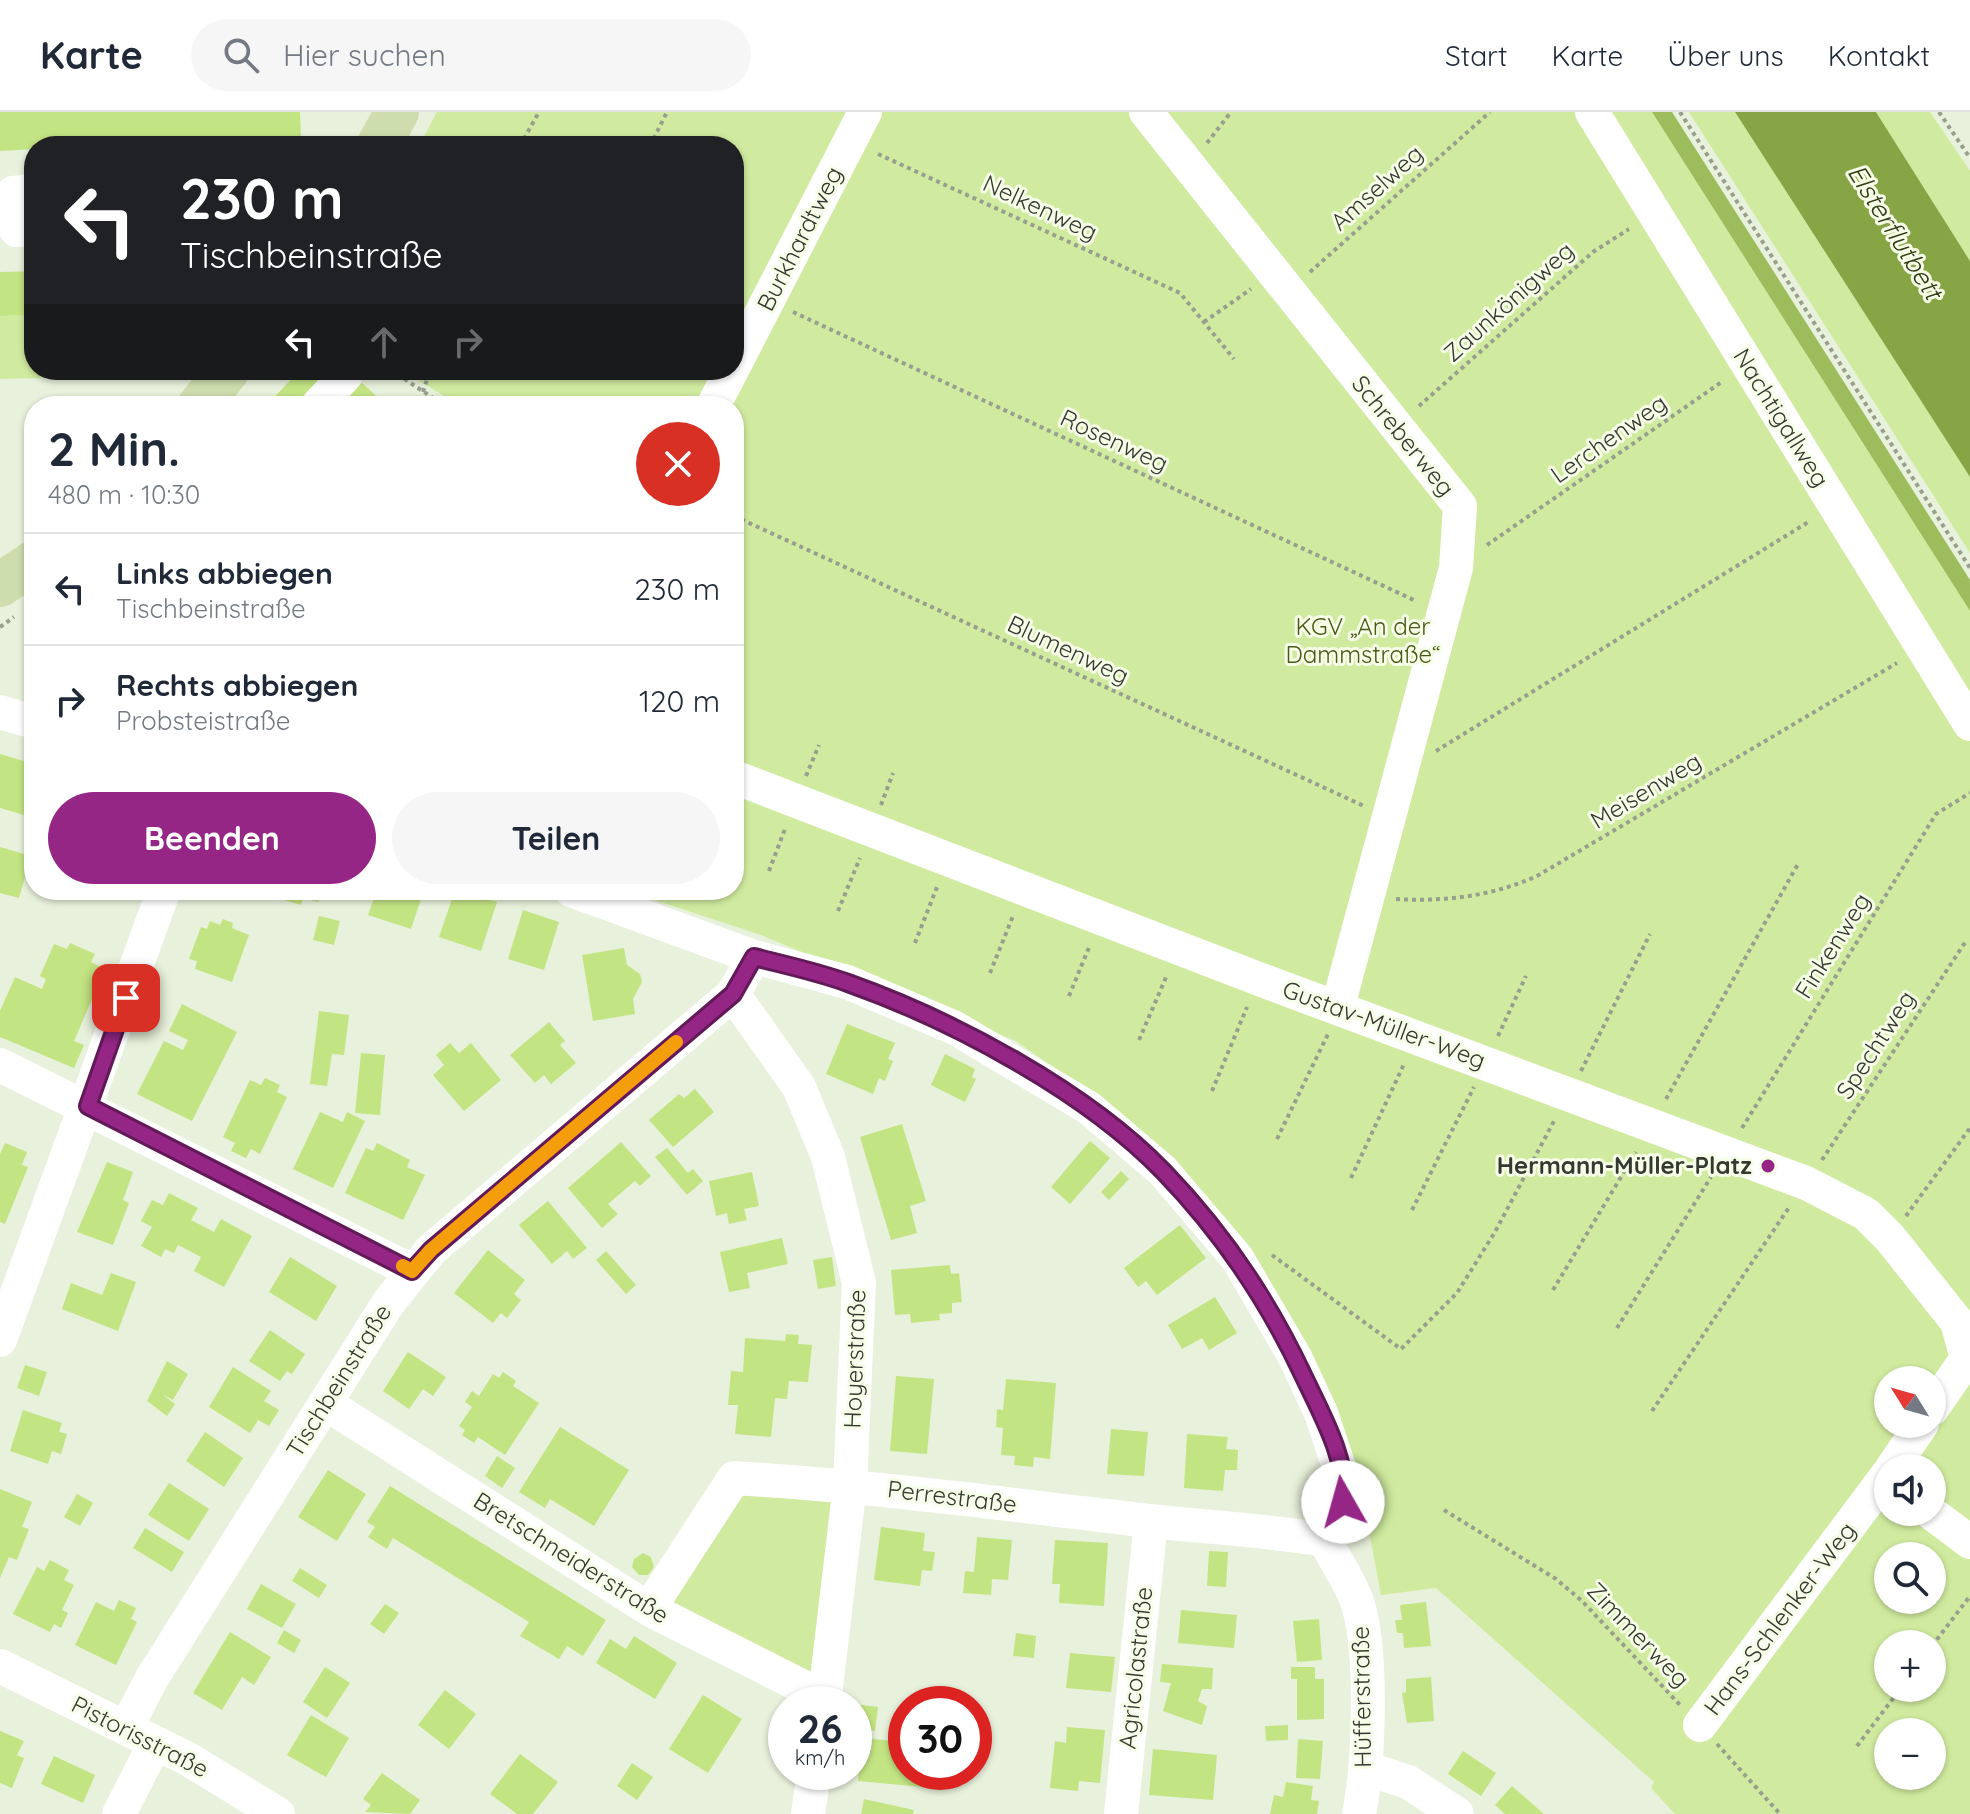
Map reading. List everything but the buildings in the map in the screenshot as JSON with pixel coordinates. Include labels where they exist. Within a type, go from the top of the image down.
[{"type":"main road","points":[[384,136],[397,112]]},
{"type":"main road","points":[[207,396],[220,380]]},
{"type":"main road","points":[[0,585],[24,569]]},
{"type":"street","name":"Schreberweg","points":[[1146,112],[1460,506],[1456,568],[1338,1006]]},
{"type":"street","name":"Nachtigallweg","points":[[1592,112],[1970,724]]},
{"type":"street","name":"Burkhardtweg","points":[[744,347],[858,126]]},
{"type":"street","points":[[17,230],[13,193],[24,192]]},
{"type":"street","points":[[328,396],[342,380]]},
{"type":"street","points":[[0,712],[24,719]]},
{"type":"street","name":"Gustav-Müller-Weg","points":[[744,781],[1259,979],[1806,1183],[1866,1214],[1890,1238],[1957,1322],[1967,1358],[1946,1389]]},
{"type":"street","points":[[2,1331],[88,1106],[160,900]]},
{"type":"street","points":[[598,900],[754,957],[847,982],[955,1028],[1089,1108],[1163,1171],[1237,1258],[1295,1357],[1321,1413],[1345,1485],[1340,1520],[1325,1540]]},
{"type":"street","name":"Tischbeinstraße","points":[[119,1814],[141,1735],[152,1678],[412,1271],[431,1250],[733,994],[754,957]]},
{"type":"street","name":"Hoyerstraße","points":[[733,994],[799,1087],[828,1157],[859,1283],[850,1485],[826,1686]]},
{"type":"street","points":[[0,1065],[88,1106],[412,1271]]},
{"type":"street","name":"Bretschneiderstraße","points":[[325,1403],[649,1609],[795,1686]]},
{"type":"street","name":"Perrestraße","points":[[649,1609],[734,1478],[850,1485],[1151,1521],[1261,1529],[1325,1540]]},
{"type":"street","name":"Hans-Schlenker-Weg","points":[[1700,1725],[1874,1495]]},
{"type":"street","name":"Agricolastraße","points":[[1121,1814],[1151,1521]]},
{"type":"street","points":[[1946,1524],[1970,1542]]},
{"type":"street","name":"Hüfferstraße","points":[[1325,1540],[1360,1611],[1366,1671],[1365,1768],[1359,1814]]},
{"type":"street","name":"Pistorisstraße","points":[[0,1666],[141,1735],[278,1814]]},
{"type":"street","points":[[1365,1768],[1408,1782],[1457,1814]]},
{"type":"street","points":[[808,1814],[811,1790]]},
{"type":"path","points":[[526,136],[539,112]]},
{"type":"path","points":[[655,136],[667,112]]},
{"type":"path","points":[[1189,167],[1231,112]]},
{"type":"path","name":"Amselweg","points":[[1280,283],[1490,112]]},
{"type":"path","points":[[1680,112],[1970,568]]},
{"type":"path","points":[[1939,112],[1970,158]]},
{"type":"path","name":"Nelkenweg","points":[[858,126],[1180,293],[1234,359]]},
{"type":"path","name":"Zaunkönigweg","points":[[1395,428],[1593,252],[1655,213]]},
{"type":"path","points":[[1204,322],[1280,283]]},
{"type":"path","name":"Rosenweg","points":[[768,300],[1444,614]]},
{"type":"path","name":"Lerchenweg","points":[[1490,543],[1748,364]]},
{"type":"path","points":[[406,380],[429,396]]},
{"type":"path","points":[[423,392],[427,380]]},
{"type":"path","points":[[1400,773],[1836,506]]},
{"type":"path","name":"Blumenweg","points":[[744,521],[1387,817]]},
{"type":"path","name":"Meisenweg","points":[[1365,898],[1424,901],[1504,891],[1537,876],[1923,647]]},
{"type":"path","name":"Finkenweg","points":[[1740,1132],[1936,814],[1970,793]]},
{"type":"path","points":[[915,943],[949,859]]},
{"type":"path","points":[[1553,1290],[1652,1125],[1798,864]]},
{"type":"path","points":[[990,973],[1024,888]]},
{"type":"path","points":[[1069,996],[1102,917]]},
{"type":"path","points":[[1272,1255],[1401,1349],[1457,1293],[1495,1232],[1650,934]]},
{"type":"path","name":"Spechtweg","points":[[1816,1168],[1966,941]]},
{"type":"path","points":[[1139,1040],[1179,947]]},
{"type":"path","points":[[1412,1210],[1526,976]]},
{"type":"path","points":[[1212,1091],[1259,979]]},
{"type":"path","points":[[1277,1139],[1334,1022],[1338,1006]]},
{"type":"path","points":[[1351,1178],[1417,1037]]},
{"type":"path","points":[[1890,1238],[1970,1128]]},
{"type":"path","points":[[1617,1328],[1712,1176]]},
{"type":"path","points":[[1652,1411],[1791,1204]]},
{"type":"path","name":"Zimmerweg","points":[[1444,1510],[1565,1586],[1700,1725],[1780,1814]]},
{"type":"path","points":[[1944,1630],[1970,1596]]},
{"type":"path","points":[[1857,1746],[1890,1702]]},
{"type":"green space","name":"KGV „An der Dammstraße“","points":[[437,112],[1652,112],[1970,611],[1970,1814],[1675,1814],[1651,1788],[1654,1782],[1436,1588],[1381,1595],[1359,1478],[1144,1133],[1016,1041],[761,935],[654,900],[744,900],[744,396],[444,396],[418,380],[744,380],[744,136],[424,136]]},
{"type":"green space","points":[[1689,112],[1735,112],[1970,477],[1970,553]]},
{"type":"green space","points":[[1876,112],[1930,112],[1970,171],[1970,261]]},
{"type":"green space","points":[[24,315],[24,378],[0,379],[0,316]]},
{"type":"green space","points":[[734,1478],[850,1485],[826,1686],[801,1686],[649,1609]]},
{"type":"shaded area","points":[[1652,112],[1672,112],[1970,580],[1970,611]]},
{"type":"water","name":"Elsterflutbett","points":[[1735,112],[1876,112],[1970,261],[1970,477]]},
{"type":"slow traffic","points":[[403,1266],[412,1271],[431,1250],[676,1042]]},
{"type":"place","name":"Hermann-Müller-Platz","points":[[1768,1166]]},
{"type":"route","points":[[126,998],[88,1106],[412,1271],[431,1250],[733,994],[754,957],[847,982],[955,1028],[1089,1108],[1163,1171],[1237,1258],[1295,1357],[1321,1413],[1345,1485],[1343,1502]]}]
